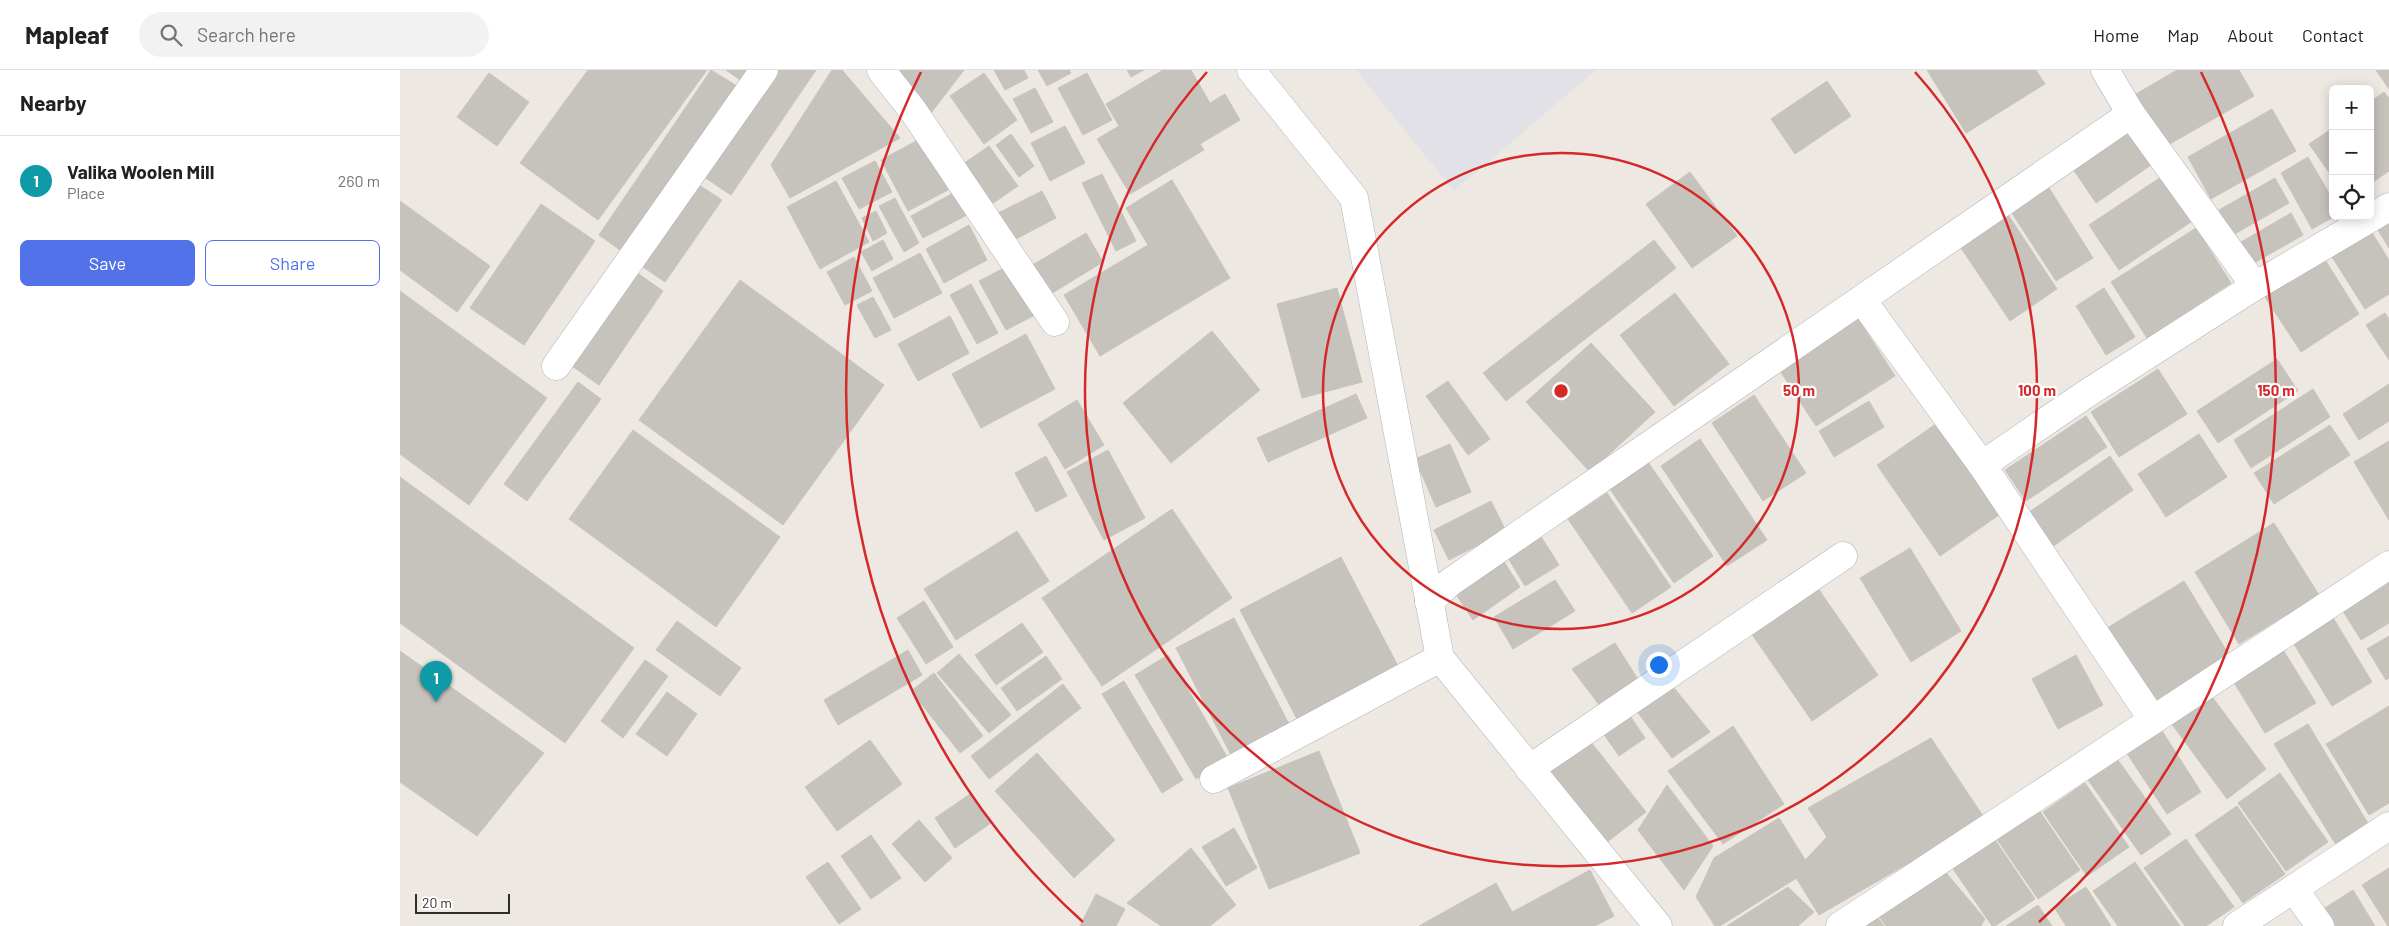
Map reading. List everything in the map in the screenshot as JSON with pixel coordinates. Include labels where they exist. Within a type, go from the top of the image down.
[{"type":"street","points":[[556,366],[764,70]]},
{"type":"street","points":[[881,70],[914,112],[1056,322]]},
{"type":"street","points":[[1251,70],[1354,198],[1440,658],[1658,926]]},
{"type":"street","points":[[2105,70],[2131,114],[2255,286]]},
{"type":"street","points":[[1429,602],[1449,583],[2131,114]]},
{"type":"street","points":[[1982,464],[2086,394],[2255,286],[2389,207]]},
{"type":"street","points":[[1862,300],[1982,464],[2153,720]]},
{"type":"street","points":[[1529,769],[1843,556]]},
{"type":"street","points":[[1840,926],[2389,565]]},
{"type":"street","points":[[1214,779],[1440,658]]},
{"type":"street","points":[[2237,926],[2389,826]]},
{"type":"street","points":[[2294,889],[2320,926]]},
{"type":"shaded area","points":[[1356,70],[1596,70],[1454,191]]},
{"type":"building","points":[[588,70],[707,70],[598,220],[520,163]]},
{"type":"building","points":[[711,70],[745,91],[631,258],[599,235]]},
{"type":"building","points":[[726,70],[757,70],[747,85]]},
{"type":"building","points":[[777,70],[816,70],[731,195],[704,177]]},
{"type":"building","points":[[832,70],[842,70],[900,138],[790,198],[771,165]]},
{"type":"building","points":[[893,70],[964,70],[931,113]]},
{"type":"building","points":[[994,70],[1024,70],[1028,78],[1005,90]]},
{"type":"building","points":[[1038,70],[1069,70],[1071,73],[1047,86]]},
{"type":"building","points":[[1127,70],[1144,70],[1131,77]]},
{"type":"building","points":[[1163,70],[1191,70],[1210,103],[1225,94],[1240,120],[1200,144],[1204,150],[1130,194],[1097,139],[1119,126],[1106,104]]},
{"type":"building","points":[[1927,70],[2036,70],[2045,84],[1966,133]]},
{"type":"building","points":[[2177,70],[2239,70],[2254,96],[2166,146],[2136,94]]},
{"type":"building","points":[[2376,70],[2389,70],[2389,89]]},
{"type":"building","points":[[489,73],[529,102],[497,146],[457,117]]},
{"type":"building","points":[[984,73],[1017,120],[984,144],[950,96]]},
{"type":"building","points":[[1087,73],[1112,120],[1083,135],[1058,88]]},
{"type":"building","points":[[1827,81],[1851,116],[1795,154],[1771,119]]},
{"type":"building","points":[[1035,88],[1053,122],[1031,133],[1013,99]]},
{"type":"building","points":[[2384,92],[2389,98],[2389,171],[2374,181],[2374,130],[2374,99]]},
{"type":"building","points":[[2272,109],[2296,151],[2211,199],[2188,157]]},
{"type":"building","points":[[1065,126],[1085,163],[1050,181],[1031,143]]},
{"type":"building","points":[[2329,131],[2329,172],[2309,144]]},
{"type":"building","points":[[2128,132],[2151,165],[2096,203],[2073,169]]},
{"type":"building","points":[[1011,134],[1034,166],[1019,177],[996,145]]},
{"type":"building","points":[[920,139],[948,190],[908,211],[881,160]]},
{"type":"building","points":[[989,146],[1018,186],[989,206],[960,166]]},
{"type":"building","points":[[2308,157],[2329,193],[2329,219],[2312,229],[2281,173]]},
{"type":"building","points":[[875,161],[892,192],[859,209],[842,178]]},
{"type":"building","points":[[1690,172],[1737,236],[1692,268],[1646,204]]},
{"type":"building","points":[[1102,174],[1136,241],[1116,251],[1082,183]]},
{"type":"building","points":[[2161,177],[2191,222],[2119,270],[2089,225]]},
{"type":"building","points":[[2275,178],[2289,203],[2233,235],[2219,210]]},
{"type":"building","points":[[1172,180],[1230,278],[1100,356],[1064,295],[1148,245],[1126,208]]},
{"type":"building","points":[[836,181],[869,242],[820,269],[787,207]]},
{"type":"building","points":[[2046,183],[2093,258],[2056,281],[2008,207]]},
{"type":"building","points":[[699,185],[722,200],[665,282],[643,267]]},
{"type":"building","points":[[957,191],[969,214],[923,238],[911,216]]},
{"type":"building","points":[[1042,191],[1056,218],[1012,241],[998,213]]},
{"type":"building","points":[[895,198],[919,243],[904,252],[879,206]]},
{"type":"building","points":[[400,201],[490,266],[457,312],[400,270]]},
{"type":"building","points":[[541,204],[595,241],[524,345],[470,308]]},
{"type":"building","points":[[2005,210],[2057,289],[2010,321],[1957,242]]},
{"type":"building","points":[[876,211],[887,233],[873,241],[862,218]]},
{"type":"building","points":[[2291,213],[2303,235],[2254,263],[2241,242]]},
{"type":"building","points":[[2389,219],[2389,248],[2376,227]]},
{"type":"building","points":[[969,225],[987,260],[944,283],[926,249]]},
{"type":"building","points":[[2196,228],[2231,283],[2147,338],[2111,282]]},
{"type":"building","points":[[2371,231],[2389,260],[2389,294],[2365,309],[2332,257]]},
{"type":"building","points":[[1086,233],[1103,262],[1049,295],[1031,266]]},
{"type":"building","points":[[883,240],[893,259],[872,271],[861,252]]},
{"type":"building","points":[[1654,240],[1676,268],[1506,401],[1483,373]]},
{"type":"building","points":[[920,253],[942,293],[894,318],[873,278]]},
{"type":"building","points":[[854,257],[872,291],[845,305],[827,272]]},
{"type":"building","points":[[2324,258],[2359,314],[2301,352],[2265,297]]},
{"type":"building","points":[[1008,266],[1035,315],[1006,330],[979,281]]},
{"type":"building","points":[[633,270],[663,291],[599,385],[569,364]]},
{"type":"building","points":[[740,280],[884,385],[783,525],[639,420]]},
{"type":"building","points":[[971,284],[998,333],[977,344],[950,295]]},
{"type":"building","points":[[1337,288],[1362,382],[1302,398],[1277,304]]},
{"type":"building","points":[[2104,288],[2135,337],[2106,355],[2076,306]]},
{"type":"building","points":[[400,291],[547,398],[469,505],[400,454]]},
{"type":"building","points":[[1675,293],[1729,364],[1674,406],[1620,335]]},
{"type":"building","points":[[873,297],[891,330],[875,338],[857,305]]},
{"type":"building","points":[[2385,313],[2389,319],[2389,360],[2366,325]]},
{"type":"building","points":[[950,316],[969,353],[918,381],[898,344]]},
{"type":"building","points":[[1857,317],[1895,376],[1816,426],[1778,368]]},
{"type":"building","points":[[1212,331],[1260,390],[1171,463],[1123,403]]},
{"type":"building","points":[[1026,334],[1055,389],[981,428],[952,374]]},
{"type":"building","points":[[1591,343],[1655,412],[1590,472],[1526,402]]},
{"type":"building","points":[[2277,359],[2298,391],[2218,443],[2197,411]]},
{"type":"building","points":[[2158,369],[2187,414],[2119,457],[2091,412]]},
{"type":"building","points":[[1448,381],[1490,439],[1468,455],[1426,396]]},
{"type":"building","points":[[578,382],[601,399],[527,501],[504,484]]},
{"type":"building","points":[[2389,384],[2389,421],[2359,440],[2343,414]]},
{"type":"building","points":[[2313,389],[2330,417],[2251,468],[2234,440]]},
{"type":"building","points":[[1356,394],[1367,418],[1268,462],[1257,438]]},
{"type":"building","points":[[1754,395],[1806,473],[1763,501],[1712,423]]},
{"type":"building","points":[[1077,400],[1104,445],[1065,469],[1038,424]]},
{"type":"building","points":[[1869,401],[1884,427],[1834,457],[1819,431]]},
{"type":"building","points":[[2086,416],[2107,447],[2026,501],[2005,470]]},
{"type":"building","points":[[1943,419],[2006,510],[1940,556],[1877,465]]},
{"type":"building","points":[[2330,425],[2350,455],[2274,504],[2254,473]]},
{"type":"building","points":[[633,430],[780,537],[716,627],[569,519]]},
{"type":"building","points":[[2199,434],[2227,477],[2166,517],[2138,474]]},
{"type":"building","points":[[1700,439],[1767,540],[1727,566],[1661,466]]},
{"type":"building","points":[[2389,441],[2389,520],[2354,462]]},
{"type":"building","points":[[1450,444],[1471,492],[1436,507],[1415,459]]},
{"type":"building","points":[[1108,450],[1145,518],[1104,540],[1067,472]]},
{"type":"building","points":[[1046,456],[1067,496],[1036,512],[1015,473]]},
{"type":"building","points":[[2110,456],[2133,490],[2052,547],[2028,513]]},
{"type":"building","points":[[1648,462],[1713,556],[1674,583],[1610,489]]},
{"type":"building","points":[[400,477],[634,648],[565,743],[400,623]]},
{"type":"building","points":[[1607,493],[1671,587],[1632,613],[1568,519]]},
{"type":"building","points":[[1491,501],[1506,531],[1449,560],[1434,530]]},
{"type":"building","points":[[1172,509],[1232,598],[1102,686],[1042,598]]},
{"type":"building","points":[[2274,523],[2319,595],[2239,644],[2195,572]]},
{"type":"building","points":[[1017,531],[1049,581],[956,640],[924,589]]},
{"type":"building","points":[[1538,532],[1559,565],[1525,586],[1505,553]]},
{"type":"building","points":[[1910,548],[1961,631],[1911,662],[1860,578]]},
{"type":"building","points":[[1341,557],[1398,666],[1297,719],[1240,610]]},
{"type":"building","points":[[1503,560],[1520,587],[1473,620],[1455,593]]},
{"type":"building","points":[[2389,579],[2389,623],[2361,640],[2341,608]]},
{"type":"building","points":[[1555,580],[1575,611],[1513,649],[1494,617]]},
{"type":"building","points":[[2184,581],[2231,658],[2154,705],[2107,628]]},
{"type":"building","points":[[1815,584],[1878,675],[1812,721],[1749,630]]},
{"type":"building","points":[[924,601],[953,647],[926,664],[897,618]]},
{"type":"building","points":[[2329,611],[2372,682],[2332,706],[2289,636]]},
{"type":"building","points":[[1234,618],[1289,724],[1231,755],[1176,648]]},
{"type":"building","points":[[677,621],[741,668],[720,696],[656,650]]},
{"type":"building","points":[[1022,623],[1043,652],[996,685],[975,655]]},
{"type":"building","points":[[2389,636],[2389,678],[2386,680],[2367,649]]},
{"type":"building","points":[[1615,643],[1639,681],[1603,710],[1572,669]]},
{"type":"building","points":[[2280,645],[2316,703],[2265,733],[2230,676]]},
{"type":"building","points":[[908,650],[922,675],[838,725],[824,700]]},
{"type":"building","points":[[400,651],[544,753],[477,836],[400,782]]},
{"type":"building","points":[[959,654],[1011,715],[989,733],[937,673]]},
{"type":"building","points":[[1168,655],[1229,760],[1196,779],[1135,675]]},
{"type":"building","points":[[2076,655],[2103,705],[2058,729],[2032,679]]},
{"type":"building","points":[[1046,656],[1062,679],[1017,711],[1001,688]]},
{"type":"building","points":[[645,660],[668,676],[623,738],[601,721]]},
{"type":"building","points":[[934,673],[983,736],[960,753],[911,691]]},
{"type":"building","points":[[1124,681],[1183,780],[1162,793],[1102,694]]},
{"type":"building","points":[[1670,683],[1710,732],[1672,758],[1632,705]]},
{"type":"building","points":[[1063,684],[1081,708],[989,779],[971,756]]},
{"type":"building","points":[[667,692],[697,714],[667,756],[636,734]]},
{"type":"building","points":[[2210,694],[2266,769],[2227,799],[2171,723]]},
{"type":"building","points":[[2389,706],[2389,803],[2369,815],[2326,744]]},
{"type":"building","points":[[1626,710],[1645,738],[1619,756],[1600,729]]},
{"type":"building","points":[[2308,724],[2369,825],[2336,845],[2274,744]]},
{"type":"building","points":[[1733,726],[1784,804],[1723,844],[1668,771]]},
{"type":"building","points":[[2159,726],[2201,792],[2167,814],[2124,749]]},
{"type":"building","points":[[1587,737],[1646,812],[1602,846],[1543,771]]},
{"type":"building","points":[[1931,738],[1985,819],[1819,915],[1793,873],[1827,837],[1808,808]]},
{"type":"building","points":[[870,740],[902,784],[837,831],[805,787]]},
{"type":"building","points":[[1319,751],[1360,853],[1269,889],[1228,788]]},
{"type":"building","points":[[1037,753],[1115,840],[1074,878],[995,791]]},
{"type":"building","points":[[2115,756],[2171,834],[2141,855],[2086,777]]},
{"type":"building","points":[[2280,773],[2328,842],[2286,871],[2238,803]]},
{"type":"building","points":[[2085,783],[2129,847],[2087,876],[2043,812]]},
{"type":"building","points":[[1667,785],[1713,846],[1684,890],[1638,830]]},
{"type":"building","points":[[970,794],[991,823],[955,848],[935,818]]},
{"type":"building","points":[[2036,806],[2080,870],[2038,899],[1994,835]]},
{"type":"building","points":[[2237,806],[2285,874],[2243,903],[2195,835]]},
{"type":"building","points":[[1779,818],[1811,869],[1720,926],[1715,926],[1696,897],[1714,858]]},
{"type":"building","points":[[919,820],[952,858],[925,882],[892,844]]},
{"type":"building","points":[[1234,828],[1257,868],[1226,886],[1202,847]]},
{"type":"building","points":[[1991,834],[2035,899],[1995,926],[1992,926],[1949,863]]},
{"type":"building","points":[[871,835],[901,878],[871,899],[841,856]]},
{"type":"building","points":[[2186,839],[2234,907],[2206,926],[2185,926],[2144,868]]},
{"type":"building","points":[[1191,848],[1236,905],[1210,926],[1161,926],[1127,903]]},
{"type":"building","points":[[1931,855],[1985,919],[1981,926],[1886,926],[1873,908]]},
{"type":"building","points":[[828,862],[861,909],[839,924],[806,877]]},
{"type":"building","points":[[2135,862],[2180,926],[2118,926],[2093,891]]},
{"type":"building","points":[[2389,868],[2389,926],[2388,926],[2362,885]]},
{"type":"building","points":[[1590,870],[1614,916],[1595,926],[1510,926],[1505,916]]},
{"type":"building","points":[[1496,883],[1520,926],[1419,926]]},
{"type":"building","points":[[1788,887],[1814,912],[1798,926],[1727,926]]},
{"type":"building","points":[[2086,887],[2111,926],[2066,926],[2054,907]]},
{"type":"building","points":[[2353,890],[2375,926],[2336,926],[2325,908]]},
{"type":"building","points":[[1096,894],[1125,909],[1116,926],[1080,926]]},
{"type":"building","points":[[2038,905],[2052,926],[2006,926]]},
{"type":"building","points":[[1870,907],[1884,926],[1855,926]]},
{"type":"place","name":"Valika Woolen Mill","points":[[436,702]]}]
